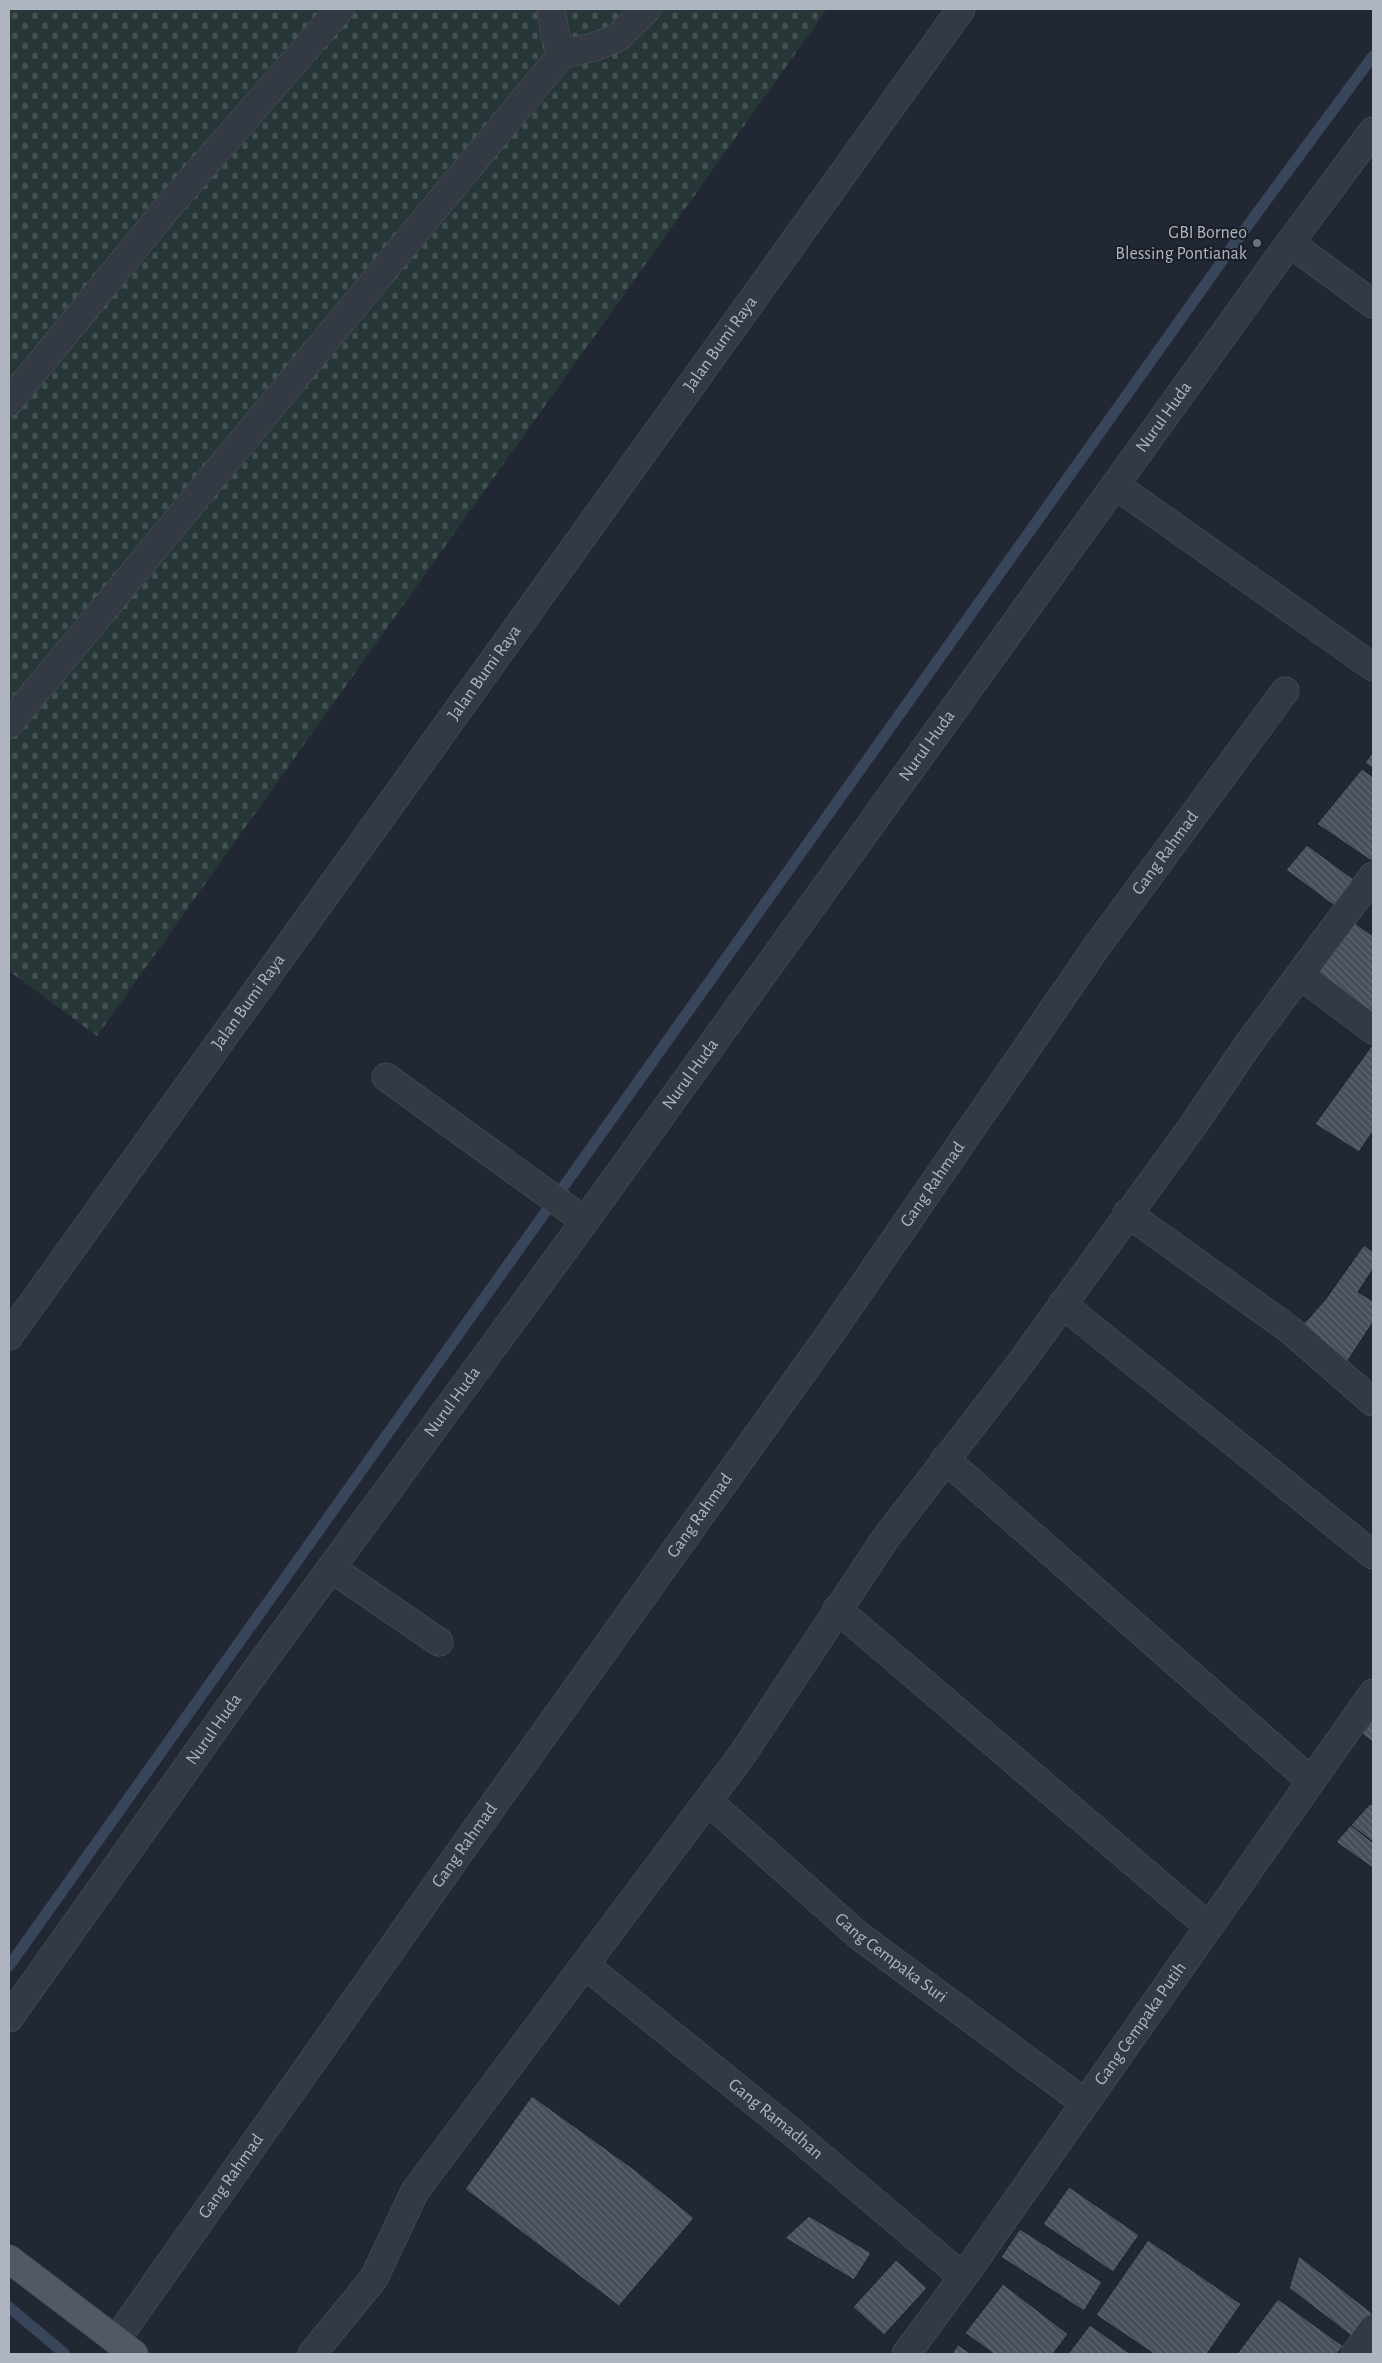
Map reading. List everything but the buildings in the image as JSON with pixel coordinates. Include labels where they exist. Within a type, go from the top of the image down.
[{"type":"main road","points":[[9,2258],[125,2347]]},
{"type":"street","points":[[9,402],[167,208],[340,9]]},
{"type":"street","points":[[551,9],[555,35],[562,54]]},
{"type":"street","points":[[9,724],[562,54],[594,47],[617,38],[647,9]]},
{"type":"street","name":"Jalan Bumi Raya","points":[[9,1336],[961,9]]},
{"type":"street","name":"Nurul Huda","points":[[9,2018],[331,1568],[585,1221],[1115,485],[1373,131]]},
{"type":"street","points":[[1290,243],[1373,304]]},
{"type":"street","points":[[1115,485],[1373,667]]},
{"type":"street","name":"Gang Rahmad","points":[[125,2347],[467,1842],[832,1331],[1097,946],[1284,691]]},
{"type":"street","points":[[312,2354],[374,2278],[415,2190],[742,1755],[837,1609],[945,1459],[1022,1361],[1127,1213],[1373,876]]},
{"type":"street","points":[[1300,975],[1373,1030]]},
{"type":"street","points":[[386,1077],[585,1221]]},
{"type":"street","points":[[1127,1213],[1289,1329],[1373,1402]]},
{"type":"street","points":[[1062,1304],[1373,1555]]},
{"type":"street","points":[[945,1459],[1310,1780]]},
{"type":"street","points":[[331,1568],[439,1642]]},
{"type":"street","points":[[837,1609],[1208,1926]]},
{"type":"street","name":"Gang Cempaka Putih","points":[[906,2354],[963,2277],[1310,1780],[1373,1693]]},
{"type":"street","name":"Gang Cempaka Suri","points":[[708,1801],[858,1935],[1085,2103]]},
{"type":"street","name":"Gang Ramadhan","points":[[585,1965],[792,2132],[963,2277]]},
{"type":"street","points":[[1355,2354],[1373,2329]]},
{"type":"green space","points":[[9,9],[827,9],[97,1036],[9,971]]},
{"type":"waterway","points":[[9,1966],[1237,240],[1373,56]]},
{"type":"waterway","points":[[9,2307],[65,2354]]},
{"type":"place","name":"GBI Borneo Blessing Pontianak","points":[[1257,243]]}]
